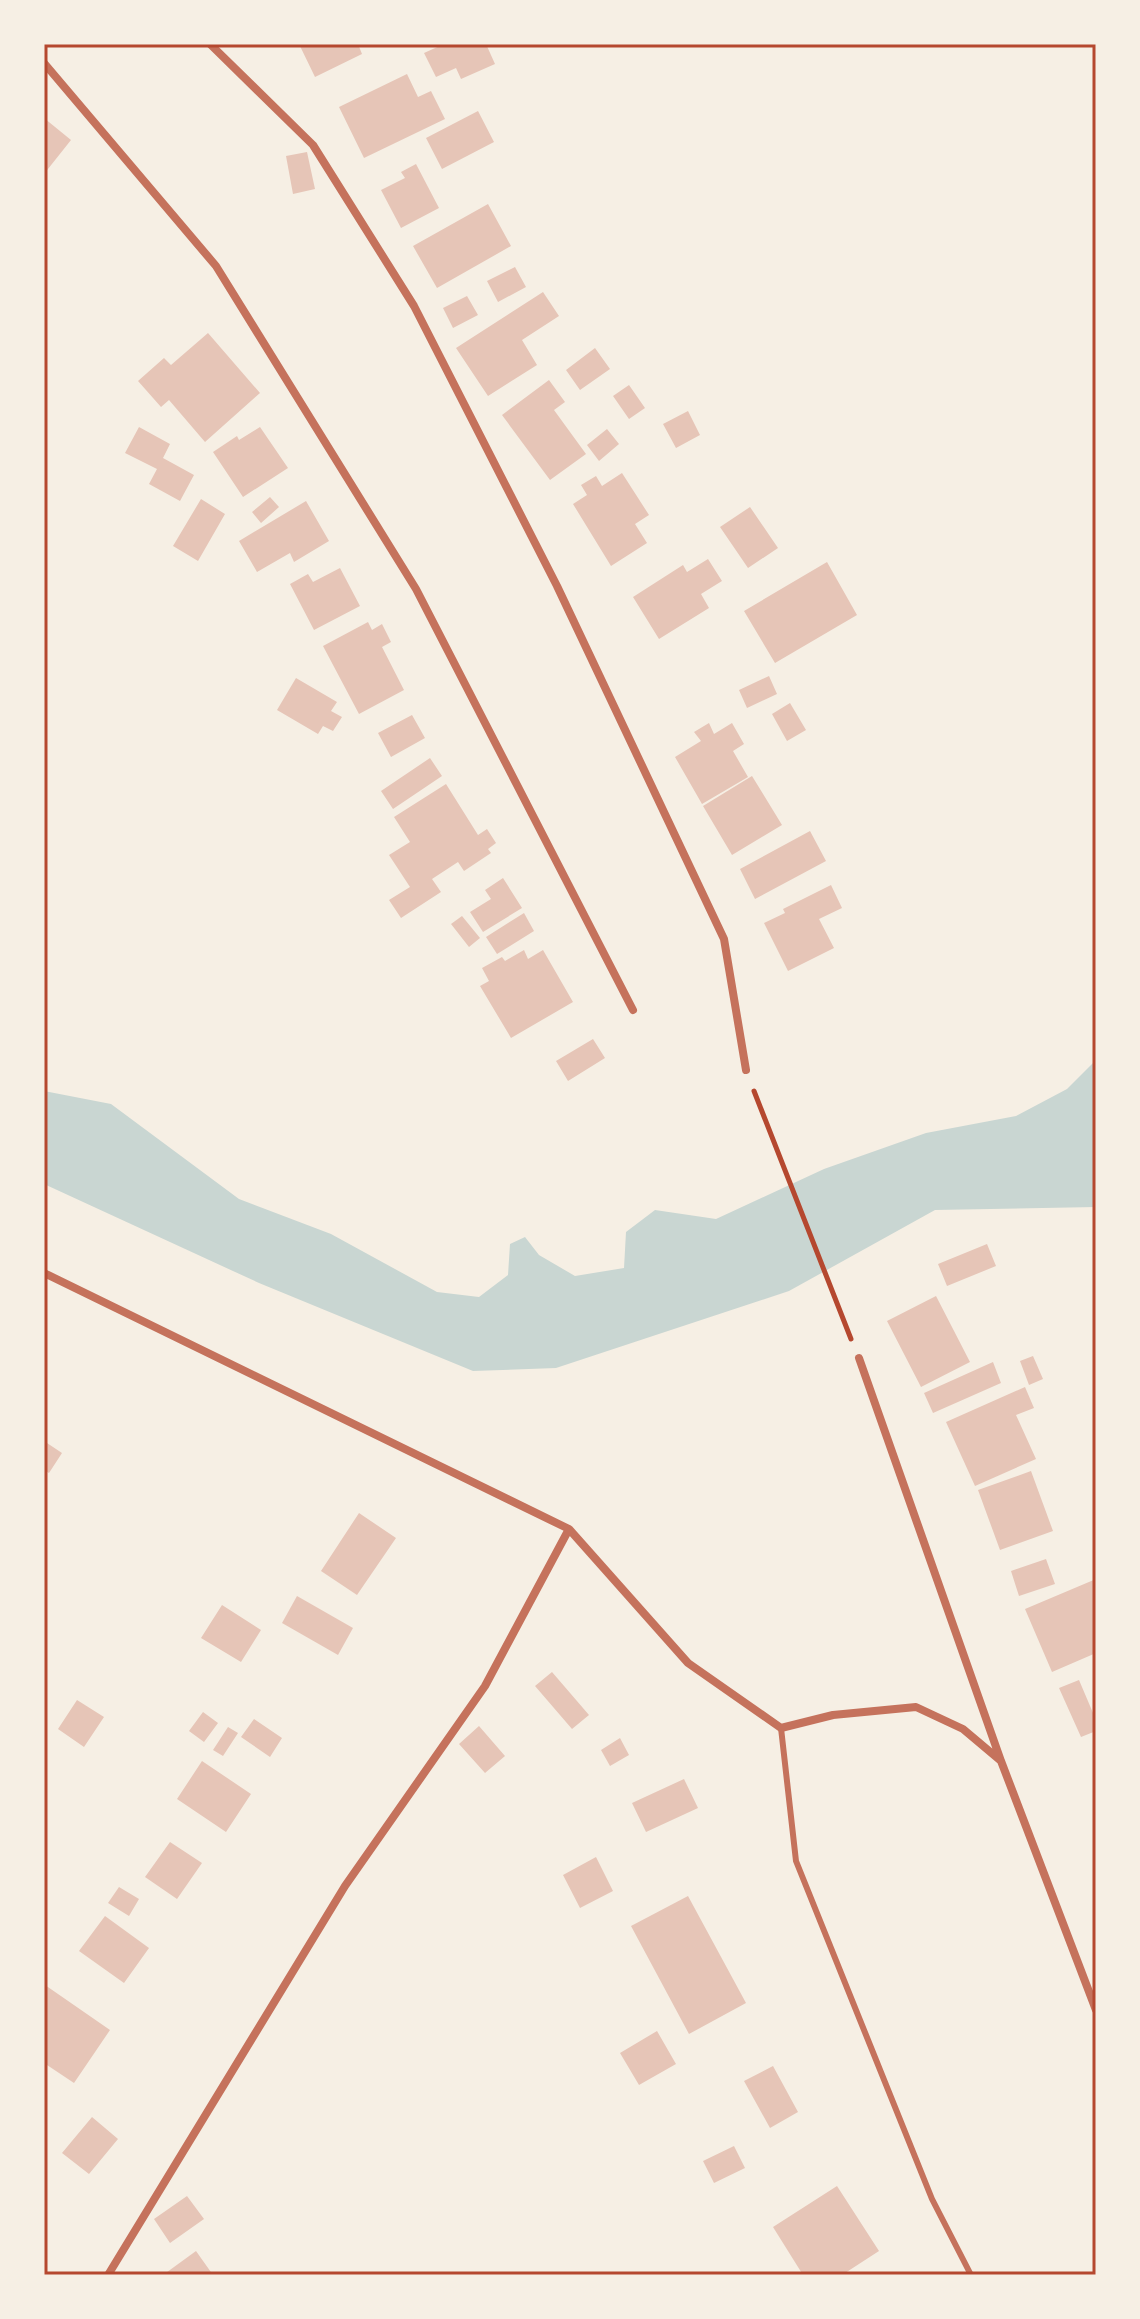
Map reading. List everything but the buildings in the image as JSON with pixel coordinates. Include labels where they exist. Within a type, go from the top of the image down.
[{"type":"street","points":[[210,44],[313,145],[414,306],[557,586],[724,939],[746,1070]]},
{"type":"street","points":[[44,63],[216,266],[416,589],[633,1010]]},
{"type":"street","points":[[44,1273],[569,1529],[688,1663],[781,1728],[833,1715],[916,1707],[963,1729],[1001,1761]]},
{"type":"street","points":[[859,1358],[1001,1761],[1096,2010]]},
{"type":"street","points":[[108,2275],[345,1886],[485,1686],[569,1529]]},
{"type":"lane","points":[[781,1728],[796,1861],[932,2199],[971,2275]]},
{"type":"path","points":[[746,1070],[859,1358]]},
{"type":"shaded area","points":[[1096,1060],[1096,1207],[935,1210],[789,1291],[556,1368],[473,1371],[259,1283],[44,1184],[44,1091],[111,1104],[239,1199],[331,1234],[437,1292],[479,1297],[508,1275],[510,1244],[525,1237],[539,1255],[575,1276],[624,1268],[626,1232],[655,1210],[716,1219],[824,1169],[926,1133],[1016,1116],[1067,1089]]}]
